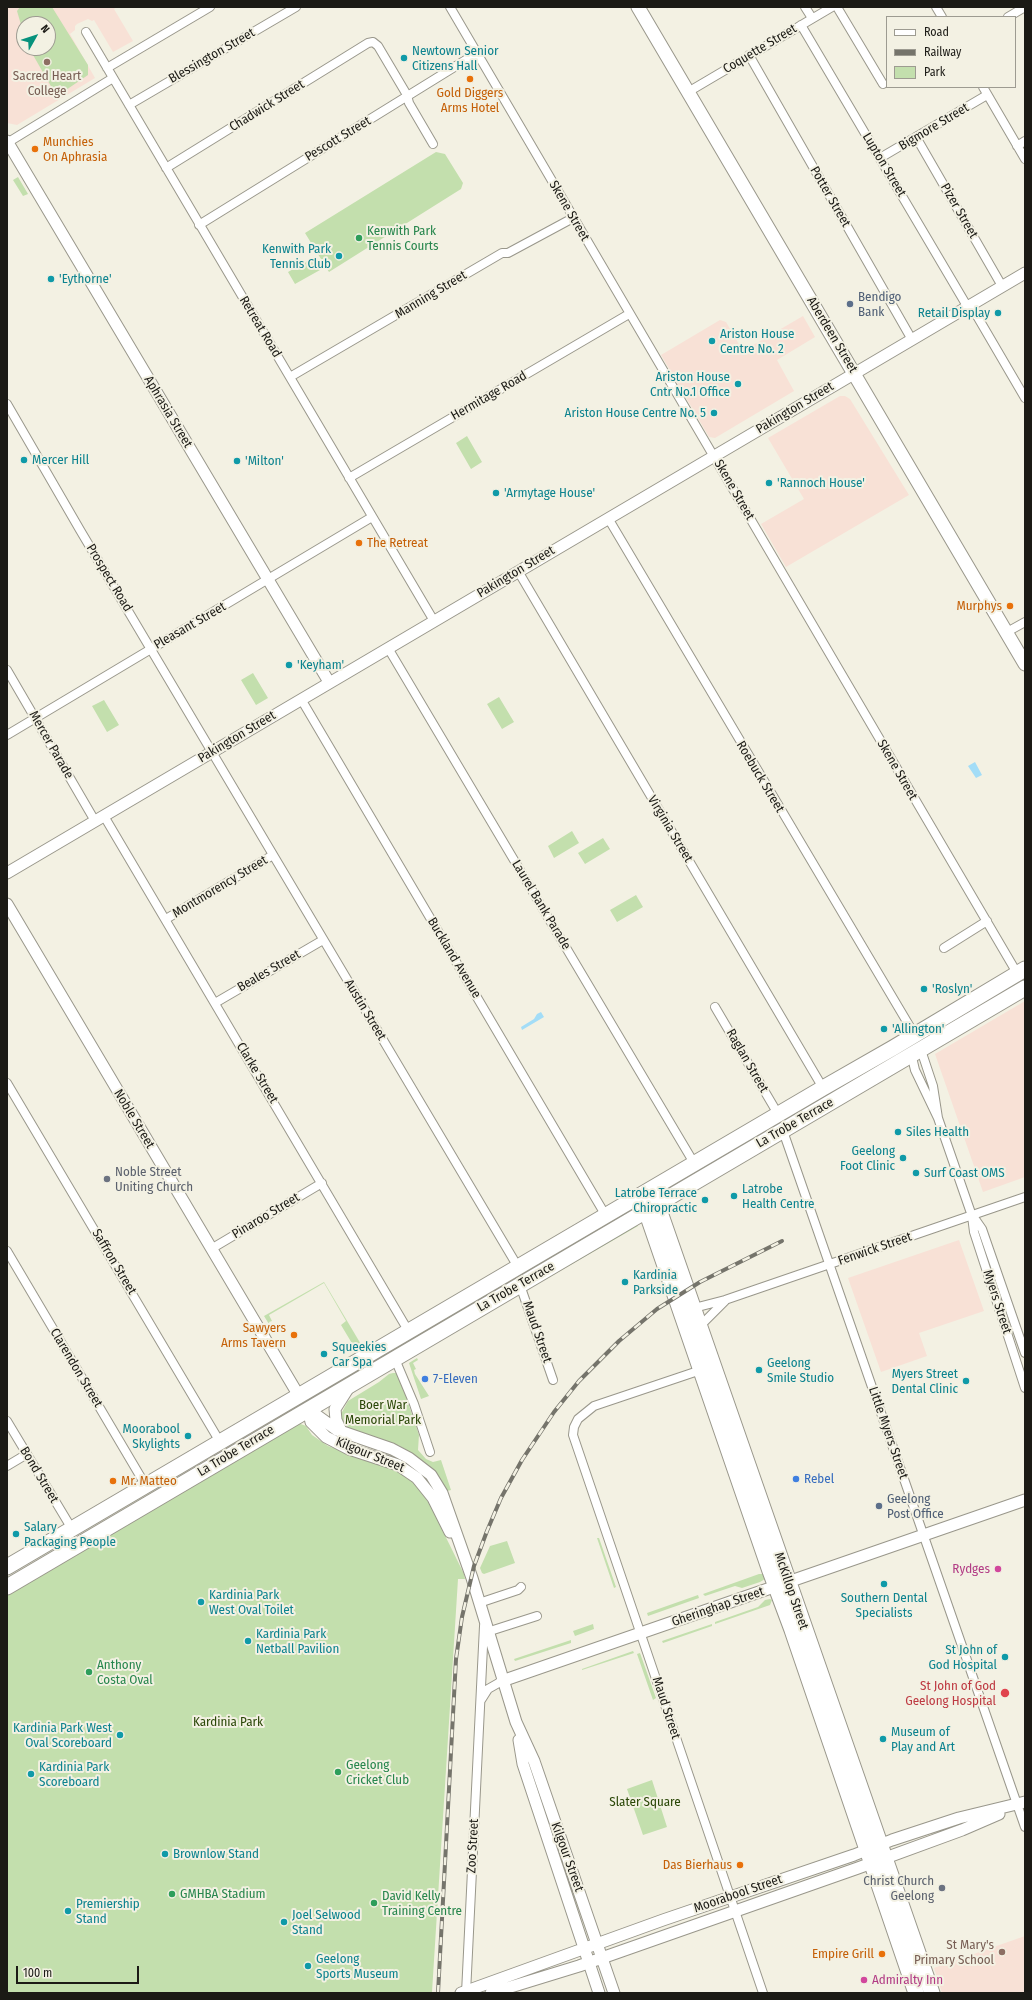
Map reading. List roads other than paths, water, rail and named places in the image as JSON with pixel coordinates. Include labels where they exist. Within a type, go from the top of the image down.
[{"type":"highway","name":"La Trobe Terrace","points":[[7,1567],[410,1332],[1021,971]]},
{"type":"highway","name":"La Trobe Terrace","points":[[7,1587],[1024,989]]},
{"type":"highway","name":"McKillop Street","points":[[646,1193],[694,1308],[782,1585]]},
{"type":"highway","name":"McKillop Street","points":[[652,1208],[701,1370],[782,1585],[876,1854],[932,1993]]},
{"type":"highway","points":[[694,1308],[690,1319],[704,1362],[701,1370]]},
{"type":"highway","points":[[299,1396],[308,1409]]},
{"type":"highway","name":"McKillop Street","points":[[876,1854],[916,1993]]},
{"type":"main road","name":"Aberdeen Street","points":[[638,7],[1025,664]]},
{"type":"street","points":[[107,68],[210,7]]},
{"type":"street","name":"Blessington Street","points":[[129,105],[296,7]]},
{"type":"street","name":"Skene Street","points":[[450,7],[987,921],[1021,971]]},
{"type":"street","points":[[805,7],[812,18]]},
{"type":"street","name":"Coquette Street","points":[[688,92],[832,7]]},
{"type":"street","points":[[837,7],[883,84]]},
{"type":"street","points":[[936,7],[941,16]]},
{"type":"street","points":[[1010,16],[1025,7]]},
{"type":"street","name":"Lupton Street","points":[[801,25],[1025,398]]},
{"type":"street","name":"Retreat Road","points":[[86,32],[434,621]]},
{"type":"street","name":"Chadwick Street","points":[[166,168],[368,43],[373,42],[378,46],[406,95]]},
{"type":"street","name":"Pescott Street","points":[[200,225],[398,103],[406,95],[477,53]]},
{"type":"street","name":"Potter Street","points":[[749,55],[911,338]]},
{"type":"street","points":[[7,142],[113,78]]},
{"type":"street","points":[[983,88],[1025,159]]},
{"type":"street","points":[[406,95],[409,103],[433,144]]},
{"type":"street","name":"Bigmore Street","points":[[880,158],[987,95]]},
{"type":"street","name":"Pizer Street","points":[[916,137],[1002,286]]},
{"type":"street","points":[[1017,146],[1025,141]]},
{"type":"street","name":"Aphrasia Street","points":[[7,142],[329,682]]},
{"type":"street","name":"Manning Street","points":[[290,377],[502,253],[508,253],[573,218]]},
{"type":"street","name":"Pakington Street","points":[[7,873],[1025,272]]},
{"type":"street","name":"Hermitage Road","points":[[349,478],[629,314]]},
{"type":"street","name":"Prospect Road","points":[[7,404],[212,752]]},
{"type":"street","name":"Pleasant Street","points":[[7,735],[372,517]]},
{"type":"street","name":"Roebuck Street","points":[[608,518],[719,708],[915,1035]]},
{"type":"street","name":"Virginia Street","points":[[518,571],[823,1088]]},
{"type":"street","points":[[1007,632],[1025,622]]},
{"type":"street","name":"Laurel Bank Parade","points":[[388,648],[694,1163]]},
{"type":"street","name":"Mercer Parade","points":[[7,670],[100,818]]},
{"type":"street","name":"Buckland Avenue","points":[[301,699],[606,1216]]},
{"type":"street","name":"Austin Street","points":[[212,752],[518,1267]]},
{"type":"street","name":"Clarke Street","points":[[100,818],[166,920],[410,1332]]},
{"type":"street","name":"Montmorency Street","points":[[166,920],[273,855]]},
{"type":"street","name":"Noble Street","points":[[7,904],[210,1249],[299,1396]]},
{"type":"street","points":[[944,948],[987,921]]},
{"type":"street","name":"Beales Street","points":[[215,1002],[323,940]]},
{"type":"street","name":"Raglan Street","points":[[716,1007],[778,1114]]},
{"type":"street","name":"Myers Street","points":[[915,1035],[918,1078],[938,1118],[972,1216],[974,1232],[1025,1388]]},
{"type":"street","name":"Myers Street","points":[[916,1052],[933,1086],[938,1118]]},
{"type":"street","name":"Saffron Street","points":[[7,1083],[220,1442]]},
{"type":"street","name":"Little Myers Street","points":[[783,1131],[924,1536],[1021,1803],[1025,1827]]},
{"type":"street","name":"Pinaroo Street","points":[[210,1249],[322,1183]]},
{"type":"street","name":"Fenwick Street","points":[[694,1308],[725,1300],[1025,1197]]},
{"type":"street","name":"Myers Street","points":[[972,1216],[982,1229],[1025,1353]]},
{"type":"street","name":"Clarendon Street","points":[[7,1251],[146,1486]]},
{"type":"street","name":"Maud Street","points":[[520,1285],[553,1380]]},
{"type":"street","name":"Fenwick Street","points":[[700,1326],[725,1300]]},
{"type":"street","points":[[395,1359],[414,1404],[430,1452]]},
{"type":"street","name":"Maud Street","points":[[701,1370],[594,1406],[580,1416],[575,1424],[573,1432],[575,1443],[642,1633],[763,1993]]},
{"type":"street","points":[[342,1433],[336,1420],[335,1409],[351,1384]]},
{"type":"street","name":"Kilgour Street","points":[[308,1409],[342,1433],[399,1452],[416,1462],[431,1476],[444,1495],[479,1603],[502,1681],[516,1722],[534,1761],[603,1957],[614,1993]]},
{"type":"street","name":"Kilgour Street","points":[[308,1409],[311,1422],[326,1437],[348,1448],[398,1465],[417,1478],[433,1498],[465,1559]]},
{"type":"street","name":"Bond Street","points":[[7,1421],[72,1529]]},
{"type":"street","points":[[7,1466],[27,1454]]},
{"type":"street","name":"Gheringhap Street","points":[[502,1681],[1025,1500]]},
{"type":"street","points":[[479,1603],[521,1589]]},
{"type":"street","points":[[486,1626],[537,1616]]},
{"type":"street","name":"Zoo Street","points":[[464,1992],[486,1626]]},
{"type":"street","points":[[481,1700],[488,1689],[502,1681]]},
{"type":"street","name":"Kilgour Street","points":[[516,1722],[523,1764],[599,1993]]},
{"type":"street","name":"Moorabool Street","points":[[464,1992],[730,1897],[962,1830],[1021,1803]]},
{"type":"street","points":[[540,1819],[552,1815]]},
{"type":"street","name":"Moorabool Street","points":[[491,1993],[589,1962],[735,1911],[876,1854]]},
{"type":"street","points":[[564,1886],[576,1883]]},
{"type":"water","points":[[975,762],[982,775],[976,778],[968,766]]},
{"type":"water","points":[[541,1012],[544,1017],[522,1030],[521,1027],[534,1019],[537,1014]]},
{"type":"railway","points":[[438,1993],[456,1659],[462,1617],[474,1566],[501,1498],[522,1460],[554,1412],[579,1381],[619,1341],[657,1309],[700,1282],[782,1241]]},
{"type":"place","name":"Newtown Senior Citizens Hall","points":[[404,58]]},
{"type":"place","name":"Sacred Heart College","points":[[47,62]]},
{"type":"place","name":"Gold Diggers Arms Hotel","points":[[470,79]]},
{"type":"place","name":"Munchies On Aphrasia","points":[[35,149]]},
{"type":"place","name":"Kenwith Park Tennis Courts","points":[[359,238]]},
{"type":"place","name":"Kenwith Park Tennis Club","points":[[339,256]]},
{"type":"place","name":"'Eythorne'","points":[[51,279]]},
{"type":"place","name":"Bendigo Bank","points":[[850,304]]},
{"type":"place","name":"Retail Display","points":[[998,313]]},
{"type":"place","name":"Ariston House Centre No. 2","points":[[712,341]]},
{"type":"place","name":"Ariston House Cntr No.1 Office","points":[[738,384]]},
{"type":"place","name":"Ariston House Centre No. 5","points":[[714,413]]},
{"type":"place","name":"Mercer Hill","points":[[24,460]]},
{"type":"place","name":"'Milton'","points":[[237,461]]},
{"type":"place","name":"'Rannoch House'","points":[[769,483]]},
{"type":"place","name":"'Armytage House'","points":[[496,493]]},
{"type":"place","name":"The Retreat","points":[[359,543]]},
{"type":"place","name":"Murphys","points":[[1010,606]]},
{"type":"place","name":"'Keyham'","points":[[289,665]]},
{"type":"place","name":"'Roslyn'","points":[[924,989]]},
{"type":"place","name":"'Allington'","points":[[884,1029]]},
{"type":"place","name":"Siles Health","points":[[898,1132]]},
{"type":"place","name":"Geelong Foot Clinic","points":[[903,1158]]},
{"type":"place","name":"Surf Coast OMS","points":[[916,1173]]},
{"type":"place","name":"Noble Street Uniting Church","points":[[107,1179]]},
{"type":"place","name":"Latrobe Health Centre","points":[[734,1196]]},
{"type":"place","name":"Latrobe Terrace Chiropractic","points":[[705,1200]]},
{"type":"place","name":"Kardinia Parkside","points":[[625,1282]]},
{"type":"place","name":"Sawyers Arms Tavern","points":[[294,1335]]},
{"type":"place","name":"Squeekies Car Spa","points":[[324,1354]]},
{"type":"place","name":"Geelong Smile Studio","points":[[759,1370]]},
{"type":"place","name":"7-Eleven","points":[[425,1379]]},
{"type":"place","name":"Myers Street Dental Clinic","points":[[966,1381]]},
{"type":"place","name":"Moorabool Skylights","points":[[188,1436]]},
{"type":"place","name":"Rebel","points":[[796,1479]]},
{"type":"place","name":"Mr. Matteo","points":[[113,1481]]},
{"type":"place","name":"Geelong Post Office","points":[[879,1506]]},
{"type":"place","name":"Salary Packaging People","points":[[16,1534]]},
{"type":"place","name":"Rydges","points":[[998,1569]]},
{"type":"place","name":"Southern Dental Specialists","points":[[884,1584]]},
{"type":"place","name":"Kardinia Park West Oval Toilet","points":[[201,1602]]},
{"type":"place","name":"Kardinia Park Netball Pavilion","points":[[248,1641]]},
{"type":"place","name":"St John of God Hospital","points":[[1005,1657]]},
{"type":"place","name":"Anthony Costa Oval","points":[[89,1672]]},
{"type":"place","name":"St John of God Geelong Hospital","points":[[1005,1693]]},
{"type":"place","name":"Kardinia Park West Oval Scoreboard","points":[[120,1735]]},
{"type":"place","name":"Museum of Play and Art","points":[[883,1739]]},
{"type":"place","name":"Geelong Cricket Club","points":[[338,1772]]},
{"type":"place","name":"Kardinia Park Scoreboard","points":[[31,1774]]},
{"type":"place","name":"Brownlow Stand","points":[[165,1854]]},
{"type":"place","name":"Das Bierhaus","points":[[740,1865]]},
{"type":"place","name":"Christ Church Geelong","points":[[942,1888]]},
{"type":"place","name":"GMHBA Stadium","points":[[172,1894]]},
{"type":"place","name":"David Kelly Training Centre","points":[[374,1903]]},
{"type":"place","name":"Premiership Stand","points":[[68,1911]]},
{"type":"place","name":"Joel Selwood Stand","points":[[284,1922]]},
{"type":"place","name":"St Mary's Primary School","points":[[1002,1952]]},
{"type":"place","name":"Empire Grill","points":[[882,1954]]},
{"type":"place","name":"Geelong Sports Museum","points":[[308,1966]]},
{"type":"place","name":"Admiralty Inn","points":[[864,1980]]},
{"type":"park label","name":"Boer War Memorial Park","points":[[383,1412]]},
{"type":"park label","name":"Kardinia Park","points":[[228,1722]]},
{"type":"park label","name":"Slater Square","points":[[645,1802]]}]
